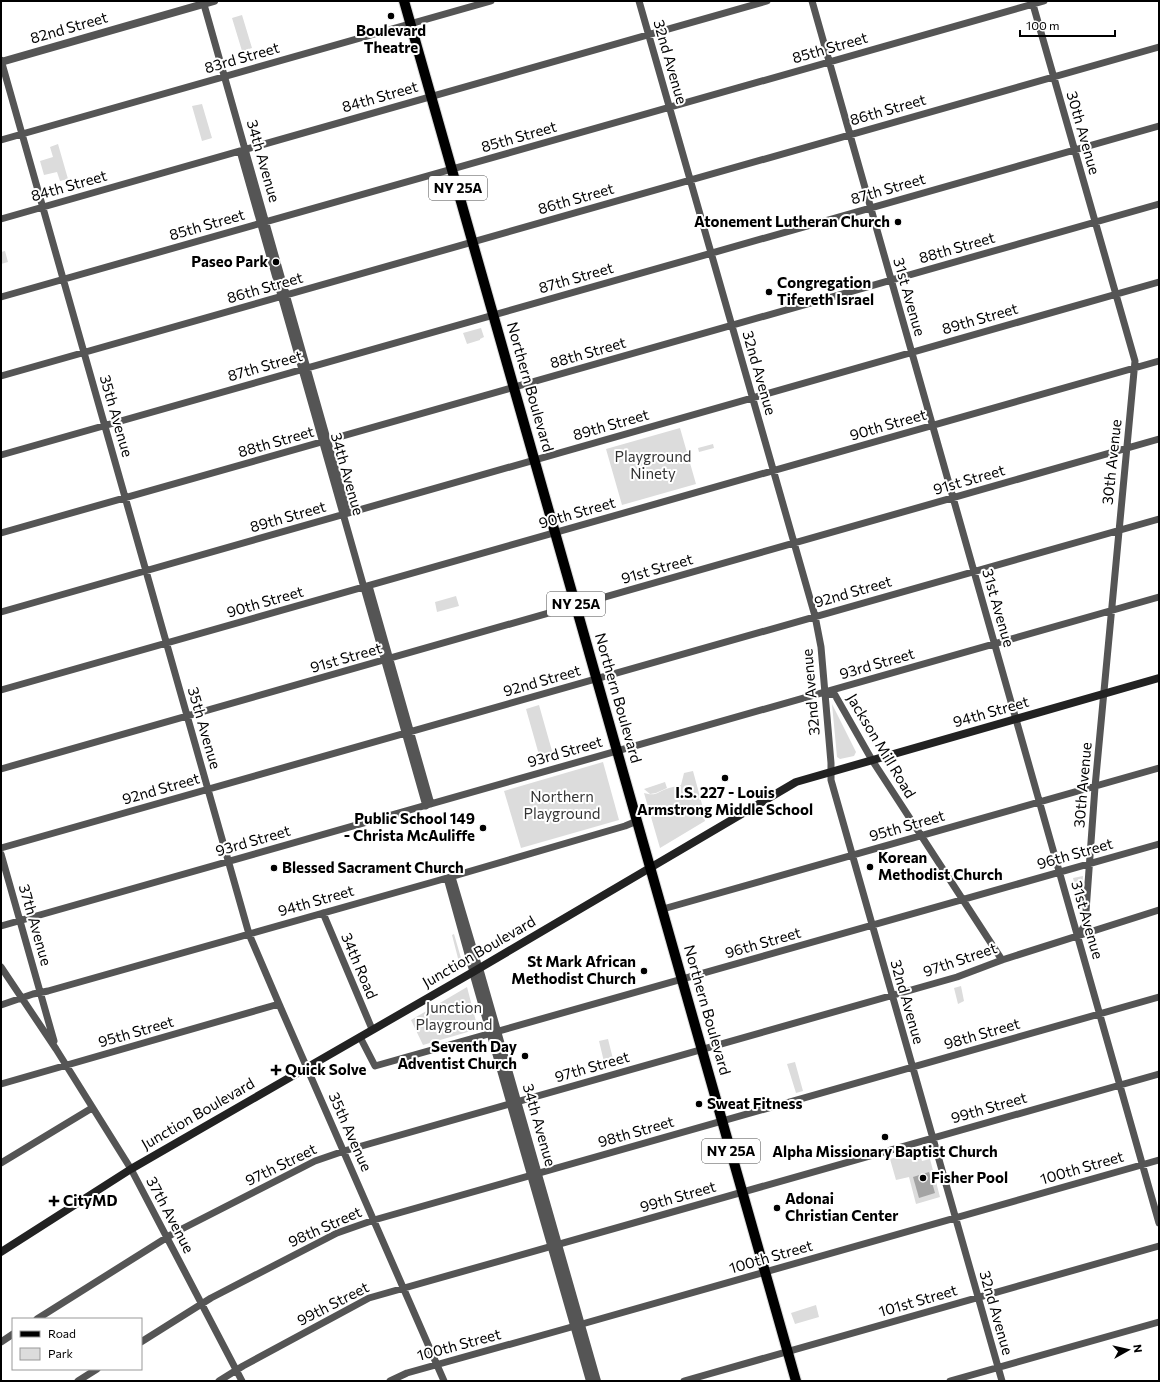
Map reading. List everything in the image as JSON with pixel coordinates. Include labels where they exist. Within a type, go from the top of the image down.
[{"type":"main road","name":"Northern Boulevard","points":[[404,1],[796,1381]]},
{"type":"main road","name":"94th Street","points":[[831,772],[1159,678]]},
{"type":"main road","name":"Junction Boulevard","points":[[1,1252],[131,1169],[476,970],[796,782],[831,772]]},
{"type":"street","name":"82nd Street","points":[[1,61],[201,3],[214,1]]},
{"type":"street","name":"83rd Street","points":[[1,140],[490,1]]},
{"type":"street","name":"32nd Avenue","points":[[639,1],[815,616],[821,647],[831,780],[838,809],[1002,1381]]},
{"type":"street","name":"84th Street","points":[[1,219],[767,1]]},
{"type":"street","name":"31st Avenue","points":[[812,1],[1159,1223]]},
{"type":"street","name":"85th Street","points":[[1,298],[829,62],[1033,2],[1044,1]]},
{"type":"street","name":"30th Avenue","points":[[1033,2],[1135,361],[1095,787],[1085,925],[1078,936]]},
{"type":"street","name":"34th Avenue","points":[[201,3],[225,77],[263,223],[429,805]]},
{"type":"street","name":"86th Street","points":[[1,376],[1159,47]]},
{"type":"street","name":"35th Avenue","points":[[1,61],[106,425],[125,498],[228,862],[250,934],[279,1004],[444,1381]]},
{"type":"street","name":"87th Street","points":[[1,455],[1159,126]]},
{"type":"street","name":"88th Street","points":[[1,533],[1159,204]]},
{"type":"street","name":"89th Street","points":[[1,612],[1159,282]]},
{"type":"street","name":"90th Street","points":[[1,690],[1159,361]]},
{"type":"street","name":"91st Street","points":[[1,769],[1159,439]]},
{"type":"street","name":"92nd Street","points":[[1,848],[1159,519]]},
{"type":"street","name":"93rd Street","points":[[1,926],[1159,597]]},
{"type":"street","name":"Jackson Mill Road","points":[[824,692],[835,695],[872,760],[1002,960]]},
{"type":"street","name":"95th Street","points":[[663,910],[1159,768]]},
{"type":"street","name":"94th Street","points":[[1,1005],[449,878],[638,821]]},
{"type":"street","name":"96th Street","points":[[360,1037],[375,1066],[1159,844]]},
{"type":"street","name":"37th Avenue","points":[[1,854],[56,1049],[131,1169],[242,1381]]},
{"type":"street","name":"34th Avenue","points":[[449,878],[535,1174],[577,1326],[590,1381]]},
{"type":"street","name":"97th Street","points":[[39,1318],[167,1237],[315,1161],[344,1151],[957,977],[1002,960],[1159,910]]},
{"type":"street","name":"34th Road","points":[[322,913],[372,1029]]},
{"type":"street","points":[[1,967],[56,1049]]},
{"type":"street","name":"98th Street","points":[[142,1341],[211,1298],[337,1233],[374,1220],[1159,997]]},
{"type":"street","name":"95th Street","points":[[1,1084],[279,1004]]},
{"type":"street","name":"99th Street","points":[[219,1381],[369,1298],[1159,1074]]},
{"type":"street","points":[[1,1163],[92,1108]]},
{"type":"street","name":"100th Street","points":[[390,1381],[407,1373],[1159,1160]]},
{"type":"street","name":"101st Street","points":[[684,1381],[1159,1246]]},
{"type":"street","points":[[950,1381],[1159,1322]]},
{"type":"street","name":"34th Avenue","points":[[577,1326],[597,1381]]},
{"type":"street","points":[[1,1342],[12,1335]]},
{"type":"street","points":[[78,1381],[95,1370]]},
{"type":"green space","points":[[242,15],[252,48],[242,51],[232,18]]},
{"type":"green space","points":[[202,104],[212,138],[202,141],[192,106]]},
{"type":"green space","points":[[58,144],[68,179],[60,181],[57,172],[44,175],[40,161],[53,157],[50,147]]},
{"type":"green space","points":[[5,251],[8,262],[1,264],[1,252]]},
{"type":"green space","points":[[481,328],[484,337],[480,340],[467,344],[463,333]]},
{"type":"green space","name":"Playground Ninety","points":[[680,428],[696,484],[622,505],[606,449]]},
{"type":"green space","points":[[713,444],[714,448],[699,452],[698,448]]},
{"type":"green space","points":[[456,596],[459,606],[437,612],[435,602]]},
{"type":"green space","points":[[832,704],[856,752],[854,756],[840,759],[837,757]]},
{"type":"green space","points":[[539,705],[554,758],[541,762],[526,709]]},
{"type":"green space","name":"Northern Playground","points":[[603,762],[619,820],[521,848],[504,791]]},
{"type":"green space","points":[[693,771],[703,808],[700,809],[701,813],[703,813],[705,821],[660,848],[644,793],[655,794],[665,789],[681,785],[684,773]]},
{"type":"green space","points":[[665,782],[667,788],[656,793],[650,794],[644,789]]},
{"type":"green space","points":[[1083,876],[1080,906],[1073,878]]},
{"type":"green space","points":[[454,934],[463,965],[460,966],[452,935]]},
{"type":"green space","points":[[961,986],[964,1001],[958,1004],[954,988]]},
{"type":"green space","name":"Junction Playground","points":[[467,987],[478,1029],[423,1045],[411,1020]]},
{"type":"green space","points":[[608,1039],[614,1063],[605,1066],[599,1041]]},
{"type":"green space","points":[[795,1062],[803,1091],[796,1093],[787,1064]]},
{"type":"green space","name":"Fisher Pool","points":[[919,1151],[922,1161],[930,1159],[940,1197],[916,1204],[909,1177],[896,1180],[890,1159]]},
{"type":"green space","points":[[816,1305],[819,1317],[795,1324],[791,1313]]},
{"type":"shaded area","points":[[929,1172],[935,1193],[919,1198],[913,1177]]},
{"type":"place","name":"Boulevard Theatre","points":[[391,16]]},
{"type":"place","name":"Atonement Lutheran Church","points":[[898,222]]},
{"type":"place","name":"Paseo Park","points":[[276,262]]},
{"type":"place","name":"Congregation Tifereth Israel","points":[[769,292]]},
{"type":"place","name":"I.S. 227 - Louis Armstrong Middle School","points":[[725,778]]},
{"type":"place","name":"Public School 149 - Christa McAuliffe","points":[[483,828]]},
{"type":"place","name":"Korean Methodist Church","points":[[870,867]]},
{"type":"place","name":"Blessed Sacrament Church","points":[[274,868]]},
{"type":"place","name":"St Mark African Methodist Church","points":[[644,971]]},
{"type":"place","name":"Seventh Day Adventist Church","points":[[525,1056]]},
{"type":"place","name":"Quick Solve","points":[[276,1070]]},
{"type":"place","name":"Sweat Fitness","points":[[699,1104]]},
{"type":"place","name":"Alpha Missionary Baptist Church","points":[[885,1137]]},
{"type":"place","name":"Fisher Pool","points":[[923,1178]]},
{"type":"place","name":"CityMD","points":[[54,1201]]},
{"type":"place","name":"Adonai Christian Center","points":[[777,1208]]}]
